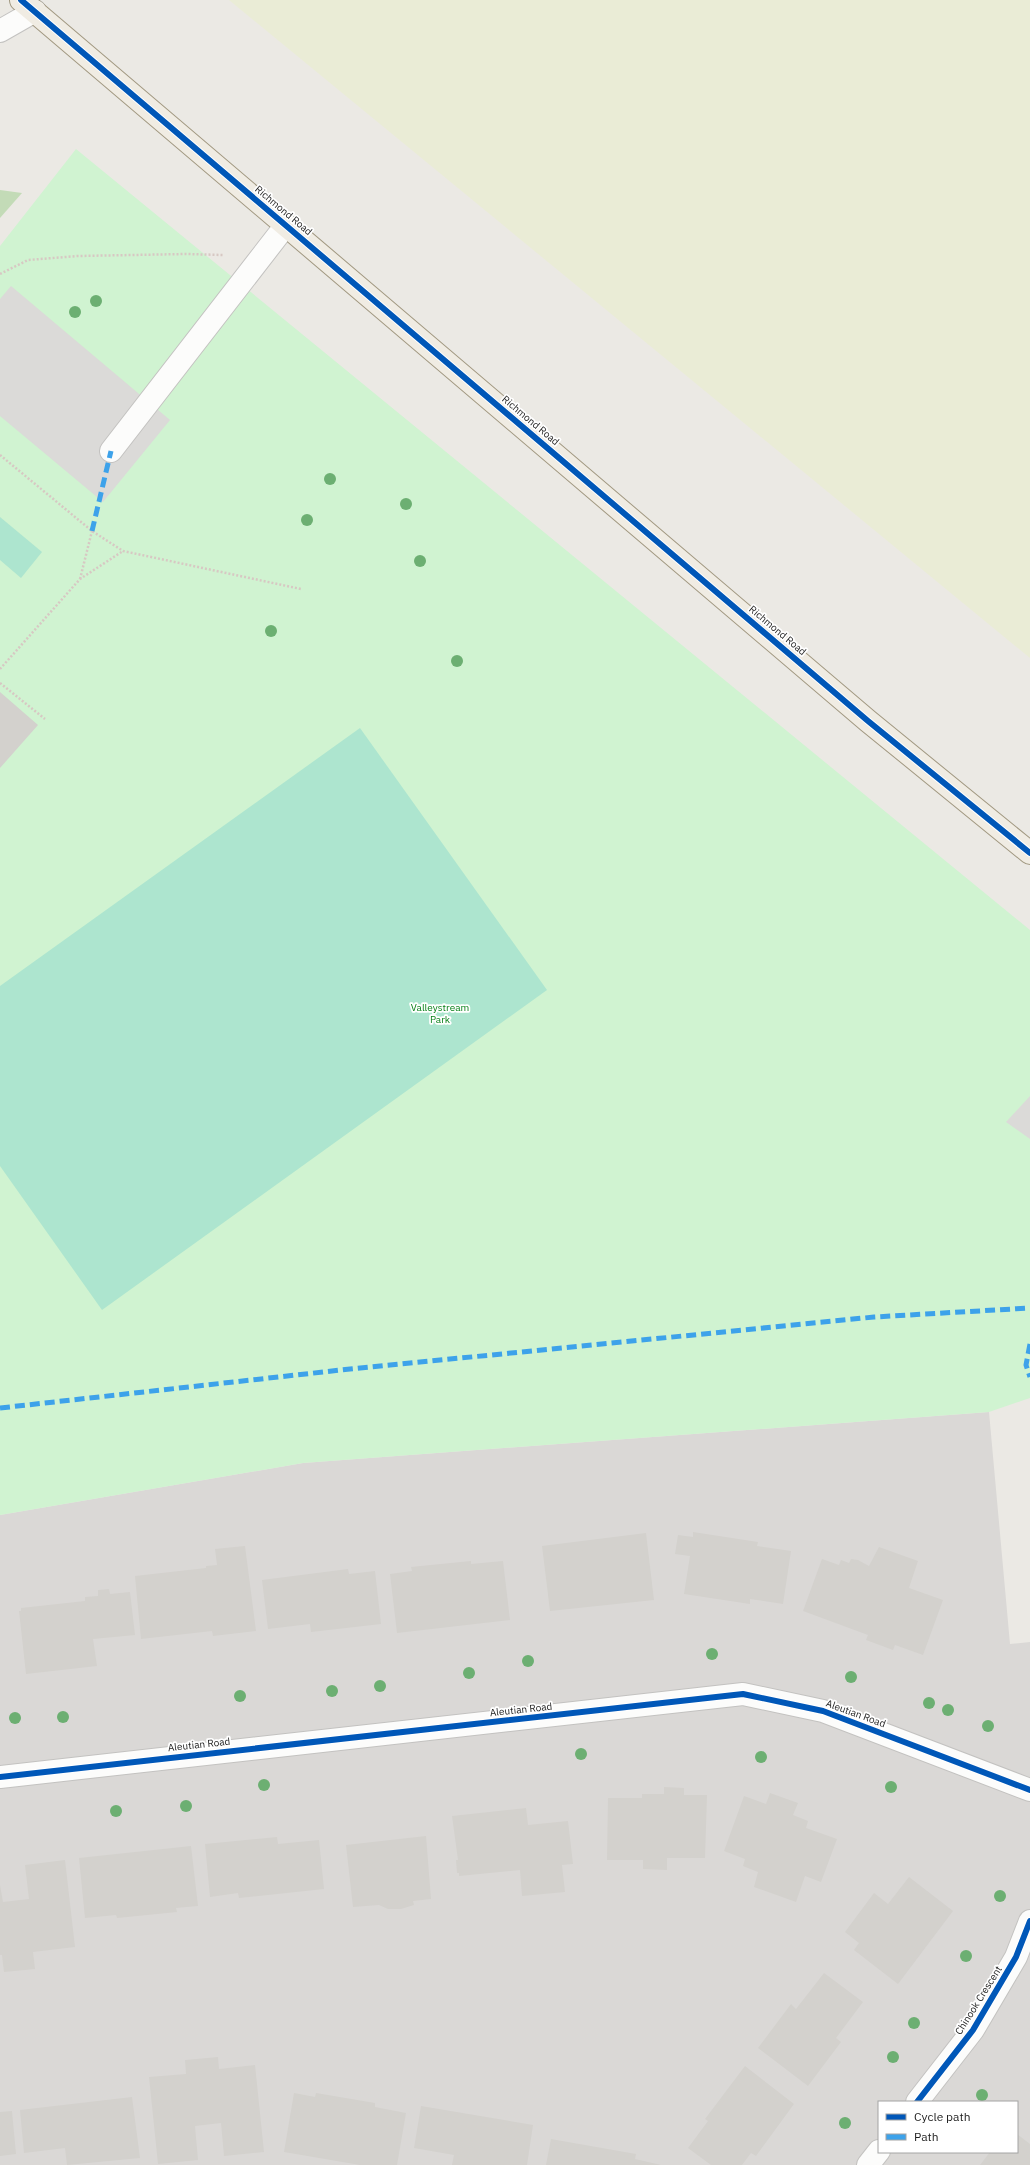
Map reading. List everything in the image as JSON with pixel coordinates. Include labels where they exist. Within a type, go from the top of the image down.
[{"type":"main road","name":"Richmond Road","points":[[28,6],[868,721],[1030,853]]},
{"type":"street","points":[[0,31],[28,6]]},
{"type":"street","points":[[111,451],[248,272],[286,225]]},
{"type":"street","name":"Aleutian Road","points":[[0,1776],[743,1694],[823,1711],[1030,1790]]},
{"type":"street","name":"Chinook Crescent","points":[[918,2101],[973,2030],[1016,1957],[1030,1921]]},
{"type":"street","points":[[868,2165],[878,2152]]},
{"type":"path","points":[[0,274],[28,260],[78,256],[186,254],[222,255],[248,272]]},
{"type":"path","points":[[0,456],[92,531],[123,551],[301,589]]},
{"type":"path","points":[[80,579],[92,531]]},
{"type":"path","points":[[0,669],[80,579],[123,551]]},
{"type":"path","points":[[0,683],[45,719]]},
{"type":"shaded area","points":[[11,286],[170,420],[103,502],[0,416],[0,299]]},
{"type":"shaded area","points":[[1030,1096],[1030,1139],[1006,1122]]},
{"type":"shaded area","points":[[989,1412],[1010,1644],[1030,1642],[1030,2165],[0,2165],[0,1515],[303,1463]]},
{"type":"green space","points":[[229,0],[1030,0],[1030,658]]},
{"type":"green space","name":"Valleystream Park","points":[[76,149],[1030,930],[1030,1398],[989,1412],[303,1463],[0,1515],[0,246]]},
{"type":"green space","points":[[0,190],[22,193],[0,218]]},
{"type":"green space","points":[[0,517],[42,552],[21,578],[0,560]]},
{"type":"green space","points":[[360,728],[547,990],[102,1310],[0,1166],[0,986]]},
{"type":"building","points":[[0,692],[38,725],[0,768]]},
{"type":"building","points":[[693,1532],[758,1542],[757,1546],[791,1551],[783,1604],[750,1599],[750,1604],[684,1594],[690,1556],[675,1554],[678,1535],[693,1537]]},
{"type":"building","points":[[646,1533],[654,1600],[550,1611],[542,1546]]},
{"type":"building","points":[[245,1546],[256,1631],[213,1636],[212,1631],[141,1639],[135,1576],[206,1568],[206,1566],[217,1565],[215,1549]]},
{"type":"building","points":[[879,1547],[918,1561],[909,1588],[943,1600],[923,1655],[895,1645],[893,1650],[866,1640],[868,1635],[803,1611],[822,1559],[839,1565],[841,1560],[849,1563],[851,1559],[858,1560],[869,1566]]},
{"type":"building","points":[[471,1561],[471,1564],[503,1561],[510,1620],[397,1633],[390,1574],[412,1571],[411,1567]]},
{"type":"building","points":[[348,1569],[349,1574],[375,1571],[381,1624],[311,1632],[310,1624],[268,1629],[262,1580]]},
{"type":"building","points":[[109,1589],[110,1594],[130,1592],[135,1635],[93,1639],[97,1666],[26,1674],[19,1611],[21,1611],[21,1608],[85,1601],[85,1597],[98,1596],[98,1590]]},
{"type":"building","points":[[664,1787],[684,1788],[684,1795],[707,1795],[705,1858],[667,1858],[667,1870],[643,1869],[643,1860],[607,1860],[608,1798],[642,1798],[642,1794],[664,1794]]},
{"type":"building","points":[[770,1793],[798,1803],[793,1815],[808,1821],[806,1828],[837,1839],[821,1882],[805,1876],[796,1902],[754,1887],[758,1872],[743,1866],[745,1859],[724,1851],[744,1796],[766,1804]]},
{"type":"building","points":[[526,1808],[528,1825],[568,1821],[573,1864],[562,1865],[565,1892],[522,1896],[520,1870],[459,1876],[459,1873],[457,1873],[456,1860],[458,1860],[452,1816]]},
{"type":"building","points":[[426,1836],[431,1899],[413,1901],[414,1905],[401,1909],[388,1909],[379,1905],[353,1907],[346,1845]]},
{"type":"building","points":[[277,1837],[278,1844],[319,1840],[324,1889],[239,1898],[238,1893],[210,1897],[205,1844]]},
{"type":"building","points":[[191,1846],[198,1906],[176,1908],[177,1912],[117,1918],[116,1915],[85,1918],[79,1858]]},
{"type":"building","points":[[65,1860],[75,1947],[33,1952],[35,1969],[4,1972],[2,1955],[0,1955],[0,1885],[3,1902],[29,1899],[25,1865]]},
{"type":"building","points":[[909,1877],[953,1911],[898,1984],[854,1950],[859,1943],[845,1932],[874,1893],[888,1904]]},
{"type":"building","points":[[824,1973],[863,2002],[836,2038],[841,2042],[808,2086],[758,2048],[791,2004],[796,2009]]},
{"type":"building","points":[[218,2057],[219,2069],[255,2065],[264,2152],[224,2156],[221,2123],[195,2126],[198,2160],[158,2164],[149,2077],[186,2074],[185,2060]]},
{"type":"building","points":[[745,2066],[794,2104],[756,2156],[751,2153],[742,2165],[711,2165],[688,2148],[708,2121],[705,2119]]},
{"type":"building","points":[[294,2093],[315,2097],[316,2093],[375,2103],[375,2107],[406,2113],[397,2165],[360,2165],[284,2152]]},
{"type":"building","points":[[132,2097],[140,2158],[67,2165],[65,2148],[24,2153],[20,2110]]},
{"type":"building","points":[[421,2106],[533,2125],[527,2165],[452,2165],[454,2155],[414,2148]]},
{"type":"building","points":[[12,2111],[16,2154],[0,2156],[0,2112]]},
{"type":"building","points":[[1018,2135],[1030,2144],[1030,2165],[980,2165],[989,2153],[1018,2153]]},
{"type":"building","points":[[551,2139],[636,2154],[635,2159],[661,2165],[546,2165]]},
{"type":"marked path","points":[[92,531],[111,451]]},
{"type":"marked path","points":[[0,1408],[350,1369],[874,1317],[1030,1308]]},
{"type":"marked path","points":[[1030,1344],[1026,1365],[1030,1377]]},
{"type":"cycle path","points":[[21,0],[868,721],[1030,853]]},
{"type":"cycle path","points":[[0,1777],[743,1694],[823,1711],[1030,1790]]},
{"type":"cycle path","points":[[918,2101],[973,2030],[1016,1957],[1030,1921]]}]
